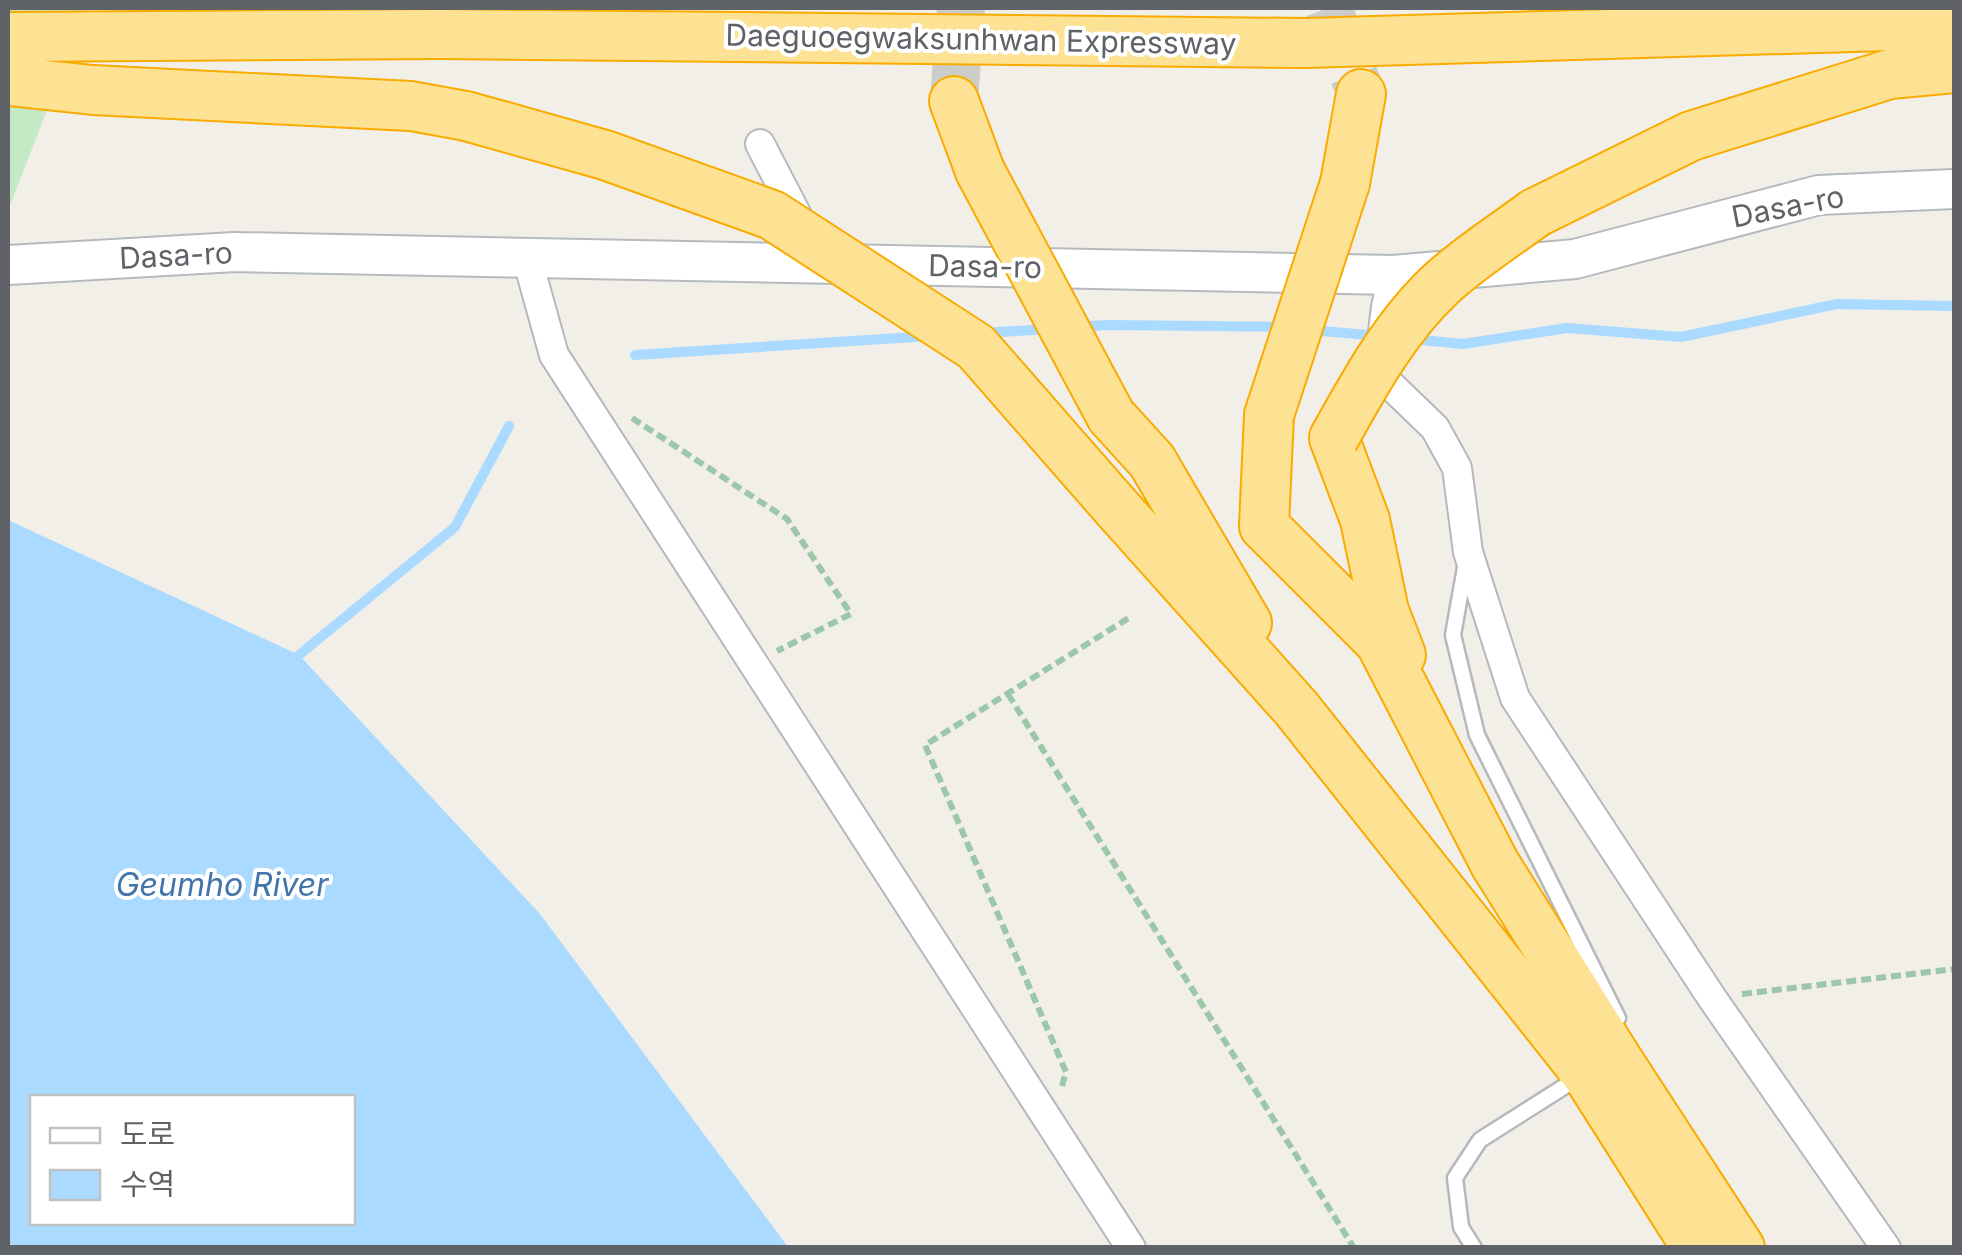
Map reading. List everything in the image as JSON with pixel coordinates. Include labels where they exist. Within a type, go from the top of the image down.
[{"type":"highway","name":"Daeguoegwaksunhwan Expressway","points":[[8,37],[440,34],[1306,44],[1954,24]]},
{"type":"highway","points":[[1495,864],[1416,695],[1384,611],[1365,520],[1334,438],[1368,375],[1409,319],[1442,284],[1535,213],[1691,136],[1890,74],[1954,68]]},
{"type":"highway","points":[[8,81],[92,90],[410,106],[466,116],[605,154],[772,215],[976,348],[1296,708],[1586,1074],[1697,1248]]},
{"type":"highway","points":[[1361,94],[1345,183],[1269,415],[1264,526],[1380,642],[1495,864],[1740,1248]]},
{"type":"highway","points":[[954,100],[980,171],[1111,416],[1152,460],[1296,708]]},
{"type":"street","points":[[760,144],[822,264]]},
{"type":"street","name":"Dasa-ro","points":[[8,266],[235,252],[1393,275],[1575,258],[1818,194],[1954,189]]},
{"type":"street","points":[[527,258],[554,356],[1131,1248]]},
{"type":"street","points":[[1393,275],[1378,372],[1435,428],[1457,468],[1468,552],[1515,698],[1712,998],[1886,1248]]},
{"type":"lane","points":[[1468,552],[1452,635],[1477,736],[1626,1035]]},
{"type":"lane","points":[[1644,1070],[1705,1193]]},
{"type":"lane","points":[[1474,1248],[1460,1227],[1455,1178],[1480,1140],[1586,1074]]},
{"type":"path","points":[[630,417],[787,519],[851,614],[753,663]]},
{"type":"path","points":[[1052,1121],[1066,1072],[926,745],[1132,616]]},
{"type":"path","points":[[1008,694],[1354,1248]]},
{"type":"path","points":[[1712,998],[1954,969]]},
{"type":"green space","points":[[8,8],[87,8],[8,210]]},
{"type":"water","name":"Geumho River","points":[[8,520],[299,655],[540,914],[788,1247],[8,1247]]},
{"type":"waterway","points":[[1411,339],[1463,344],[1567,328],[1681,337],[1837,304],[1954,306]]},
{"type":"waterway","points":[[1077,327],[1284,327]]},
{"type":"waterway","points":[[982,333],[1050,329]]},
{"type":"waterway","points":[[1311,330],[1379,336]]},
{"type":"waterway","points":[[635,355],[930,336]]},
{"type":"waterway","points":[[291,665],[455,527],[509,426]]},
{"type":"tunnel","points":[[954,101],[961,8]]},
{"type":"tunnel","points":[[1328,8],[1361,94]]}]
